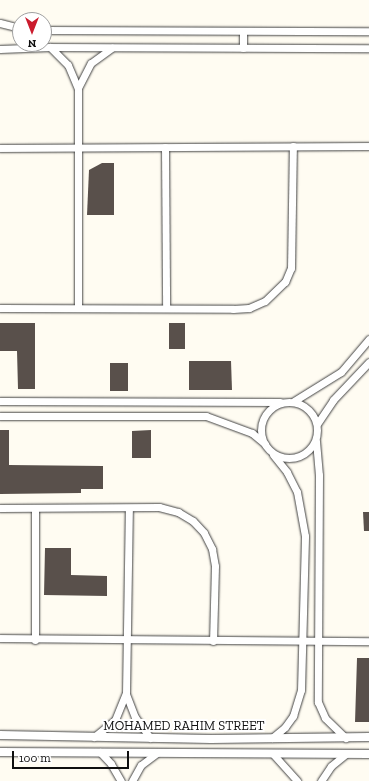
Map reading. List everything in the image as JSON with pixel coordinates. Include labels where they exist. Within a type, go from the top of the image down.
[{"type":"street","points":[[0,23],[12,26]]},
{"type":"street","points":[[359,31],[369,26]]},
{"type":"street","points":[[52,30],[369,31]]},
{"type":"street","points":[[243,31],[243,48]]},
{"type":"street","points":[[52,47],[366,48],[369,55]]},
{"type":"street","points":[[78,88],[91,63],[114,47]]},
{"type":"street","points":[[0,49],[12,49]]},
{"type":"street","points":[[52,49],[68,65],[78,88],[78,308]]},
{"type":"street","points":[[0,148],[78,146],[369,146]]},
{"type":"street","points":[[0,308],[249,308],[276,293],[285,282],[293,257],[293,146]]},
{"type":"street","points":[[165,147],[166,308]]},
{"type":"street","points":[[294,401],[341,372],[369,339]]},
{"type":"street","points":[[317,424],[333,400],[369,362]]},
{"type":"street","points":[[0,401],[294,401],[302,404],[313,415],[317,424],[316,441],[319,475],[317,688],[320,710],[333,727],[346,738]]},
{"type":"street","points":[[265,444],[262,425],[265,416],[280,402]]},
{"type":"street","points":[[0,416],[206,416],[252,433],[265,444],[291,479],[303,512],[305,536],[299,702],[285,727],[272,738]]},
{"type":"street","points":[[273,455],[294,458],[311,449],[316,441]]},
{"type":"street","points":[[0,508],[159,507],[178,512],[193,521],[204,534],[212,549],[214,566],[213,641]]},
{"type":"street","points":[[35,508],[35,640]]},
{"type":"street","points":[[93,738],[115,720],[126,693],[129,508]]},
{"type":"street","points":[[0,638],[35,640],[301,642],[369,640]]},
{"type":"street","points":[[126,693],[135,717],[150,738]]},
{"type":"street","name":"MOHAMED RAHIM STREET","points":[[0,735],[93,738],[212,739],[369,738]]},
{"type":"street","points":[[212,739],[212,752]]},
{"type":"street","name":"MOHAMED RAHIM STREET","points":[[0,752],[369,754]]},
{"type":"street","points":[[100,752],[111,764],[121,781]]},
{"type":"street","points":[[132,781],[141,765],[158,753]]},
{"type":"street","points":[[273,754],[297,781]]},
{"type":"street","points":[[321,781],[331,766],[346,754]]},
{"type":"building","points":[[102,163],[114,163],[114,215],[87,215],[89,170]]},
{"type":"building","points":[[0,323],[35,323],[35,389],[18,389],[17,351],[0,351]]},
{"type":"building","points":[[169,323],[185,323],[185,349],[169,349]]},
{"type":"building","points":[[189,361],[231,361],[232,390],[189,390]]},
{"type":"building","points":[[110,363],[128,363],[128,391],[110,391]]},
{"type":"building","points":[[0,430],[9,430],[9,465],[103,466],[103,489],[81,489],[81,493],[0,494]]},
{"type":"building","points":[[151,430],[151,458],[132,458],[132,431]]},
{"type":"building","points":[[363,512],[369,512],[369,531],[364,531]]},
{"type":"building","points":[[45,548],[71,548],[71,575],[107,576],[107,596],[44,595]]},
{"type":"building","points":[[357,658],[369,658],[369,722],[355,722]]}]
